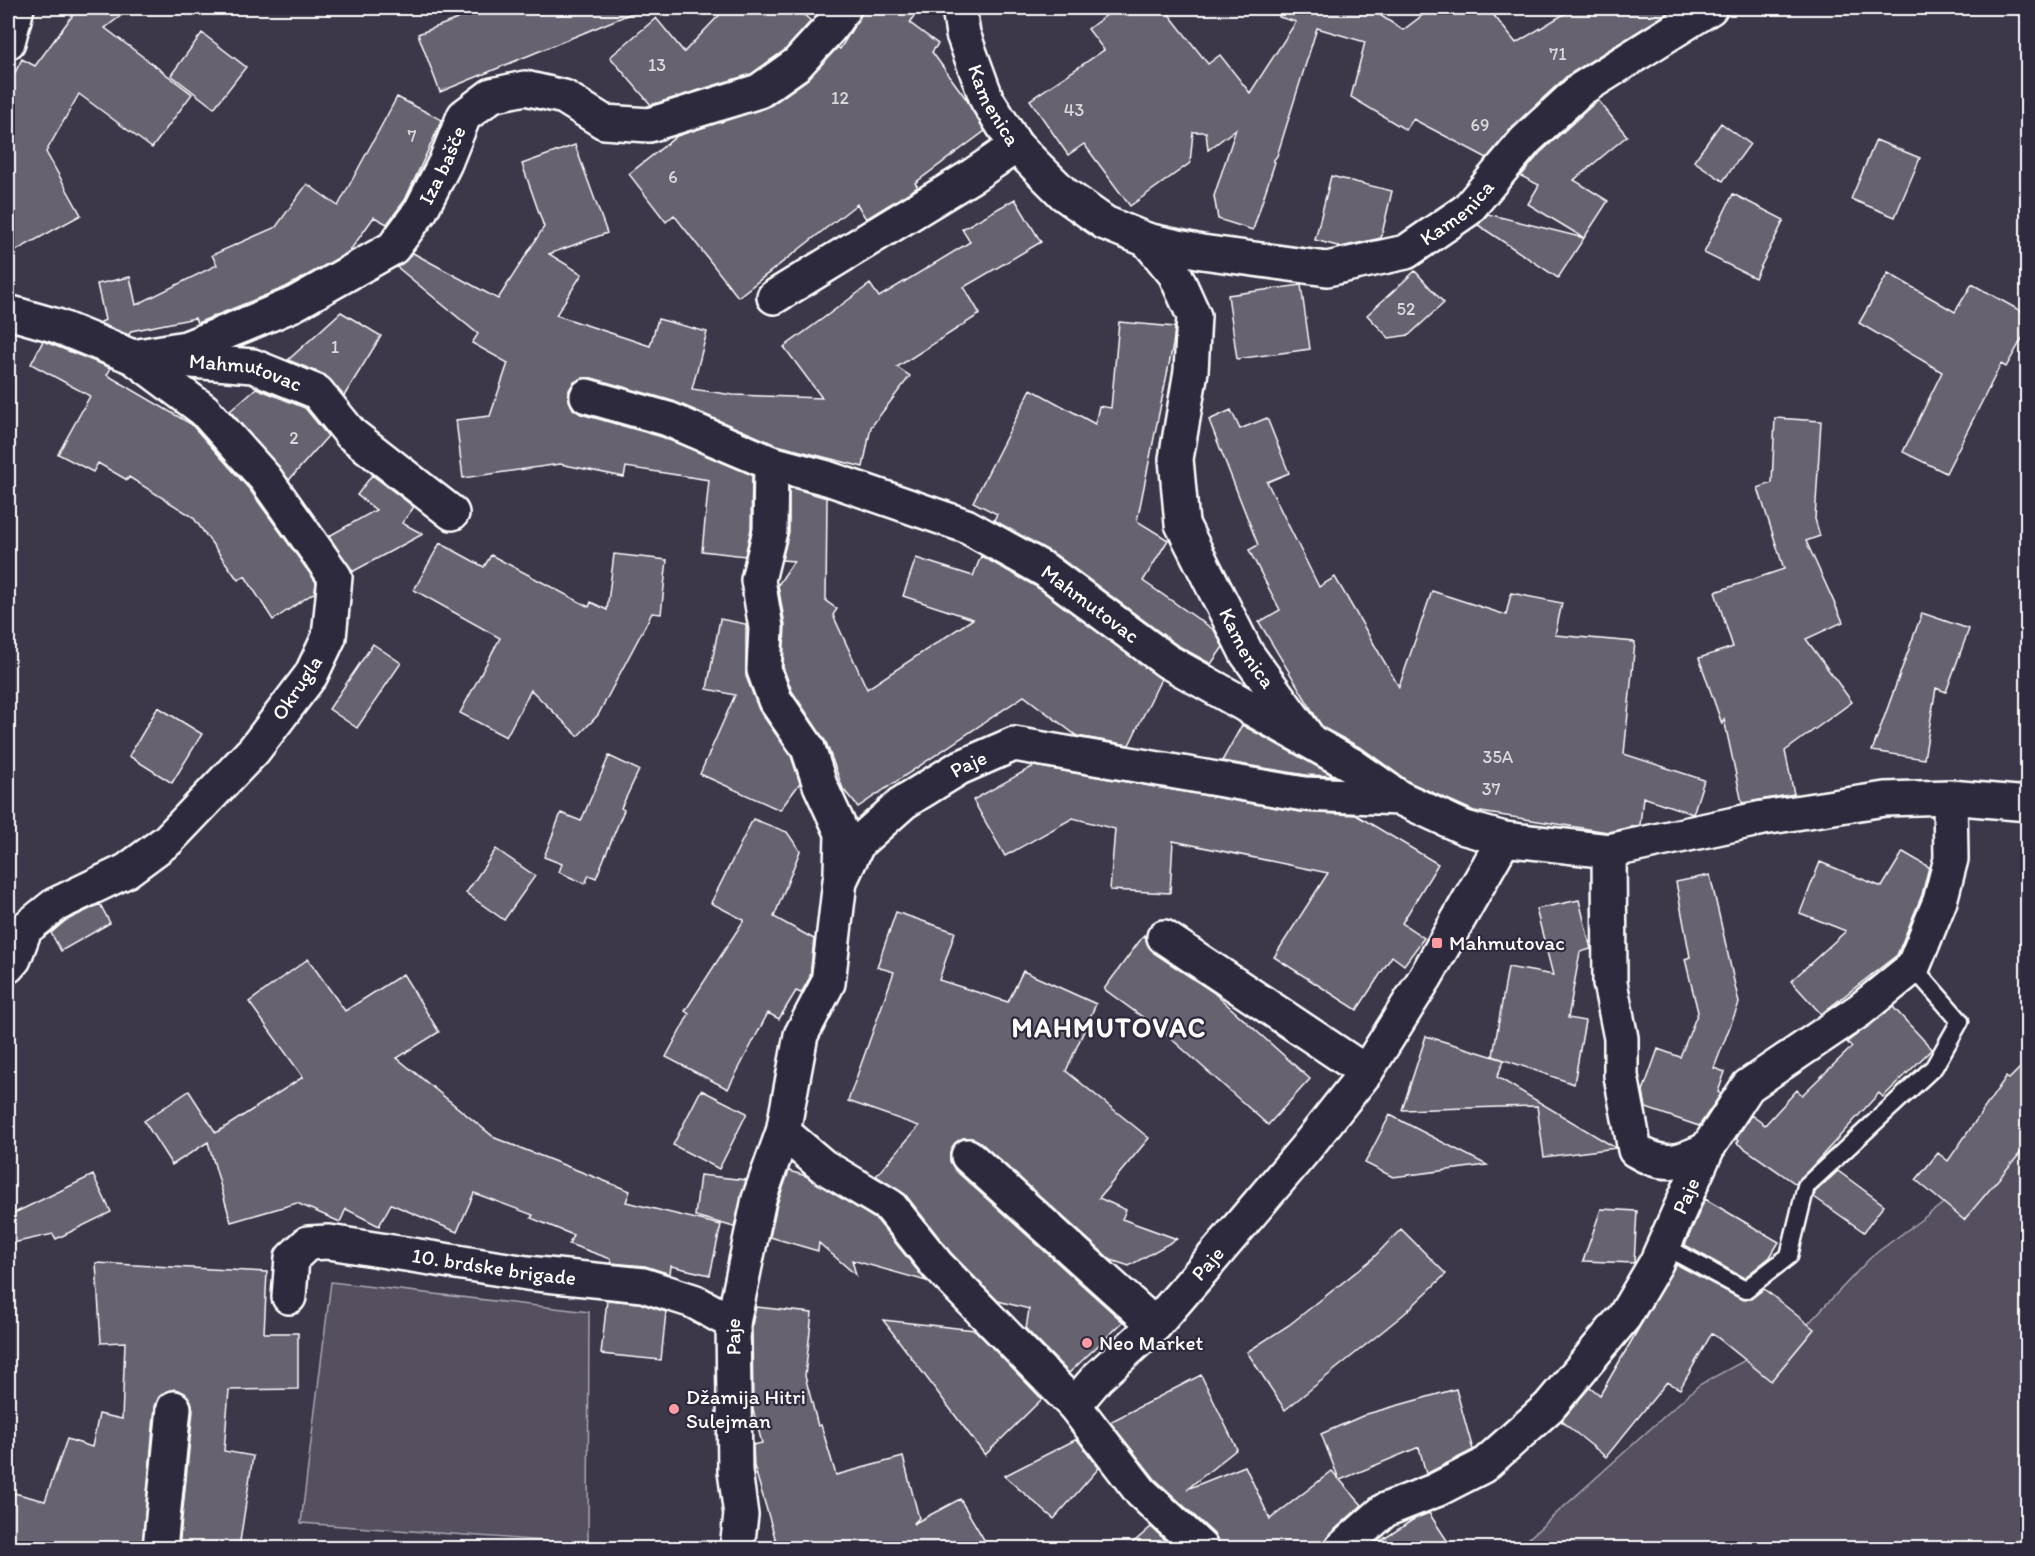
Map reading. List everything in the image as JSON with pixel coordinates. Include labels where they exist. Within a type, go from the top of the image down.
[{"type":"street","points":[[8,42],[17,8]]},
{"type":"street","name":"Iza bašče","points":[[133,357],[186,348],[244,325],[294,304],[393,248],[421,210],[445,163],[464,116],[492,95],[525,88],[564,97],[604,122],[649,125],[759,90],[797,64],[831,28],[844,8]]},
{"type":"street","name":"Kamenica","points":[[959,8],[963,34],[987,100],[1016,146],[1064,195],[1105,223],[1147,240],[1202,252],[1327,269],[1406,252],[1467,210],[1526,140],[1581,89],[1710,8]]},
{"type":"street","points":[[774,297],[972,176],[1016,146]]},
{"type":"street","name":"Kamenica","points":[[1147,240],[1174,274],[1194,316],[1191,371],[1176,459],[1182,524],[1247,654],[1312,743]]},
{"type":"street","name":"Okrugla","points":[[8,312],[57,326],[133,357],[204,410],[265,478],[335,576],[329,637],[311,675],[254,750],[204,805],[168,840],[126,871],[55,905],[25,929],[14,959],[8,966]]},
{"type":"street","name":"Mahmutovac","points":[[133,357],[253,366],[317,392],[351,434],[452,513]]},
{"type":"street","name":"Mahmutovac","points":[[587,396],[668,419],[771,463],[827,478],[966,526],[1046,570],[1167,661],[1352,765],[1400,798],[1465,828],[1504,839],[1609,851],[1763,818],[1885,799],[1950,797],[2028,804]]},
{"type":"street","points":[[771,463],[770,531],[758,580],[766,628],[764,670],[775,700],[808,748],[820,785],[842,833],[840,881]]},
{"type":"street","name":"Paje","points":[[737,1548],[741,1515],[735,1471],[733,1323],[759,1199],[783,1132],[801,1035],[828,983],[840,881],[858,843],[904,802],[959,768],[1014,744],[1304,794],[1400,798]]},
{"type":"street","name":"Paje","points":[[1342,1548],[1385,1510],[1436,1490],[1483,1466],[1549,1407],[1624,1317],[1664,1245],[1707,1149],[1748,1086],[1860,1010],[1913,968],[1940,900],[1951,859],[1950,797]]},
{"type":"street","name":"Paje","points":[[1074,1405],[1098,1377],[1155,1325],[1305,1149],[1366,1072],[1431,968],[1504,839]]},
{"type":"street","points":[[1609,851],[1610,983],[1621,1038],[1621,1076],[1635,1150],[1654,1161],[1682,1161],[1707,1149]]},
{"type":"street","points":[[1164,937],[1366,1072]]},
{"type":"street","points":[[783,1132],[823,1166],[890,1206],[937,1265],[1074,1405],[1142,1492],[1201,1548]]},
{"type":"street","points":[[968,1156],[1155,1325]]},
{"type":"street","name":"10. brdske brigade","points":[[289,1297],[292,1258],[308,1243],[329,1242],[527,1273],[643,1285],[693,1300],[733,1323]]},
{"type":"street","points":[[160,1548],[174,1408]]},
{"type":"lane","points":[[1664,1245],[1745,1290],[1789,1256],[1806,1186],[1934,1067],[1959,1021],[1913,968]]},
{"type":"shaded area","points":[[2027,1137],[2027,1548],[1518,1548],[1699,1385],[1803,1329],[1872,1256],[2006,1157]]},
{"type":"shaded area","points":[[331,1282],[589,1312],[588,1544],[301,1523]]},
{"type":"building","points":[[78,8],[131,8],[105,28],[192,94],[152,148],[79,94],[46,152],[81,215],[8,255],[8,86],[22,59],[35,66]]},
{"type":"building","points":[[486,8],[642,9],[440,92],[418,34]]},
{"type":"building","points":[[726,8],[796,8],[811,21],[785,50],[751,74],[651,105],[610,57],[656,18],[684,52]]},
{"type":"building","points":[[865,8],[919,8],[910,23],[938,44],[932,52],[967,100],[985,131],[915,183],[918,187],[866,219],[857,204],[738,297],[674,215],[666,222],[629,174],[677,136],[770,106],[808,79],[838,47],[840,49]]},
{"type":"building","points":[[1116,8],[1164,8],[1208,64],[1220,55],[1250,93],[1296,22],[1279,17],[1280,8],[1369,8],[1403,30],[1432,8],[1488,8],[1516,43],[1574,8],[1676,8],[1568,75],[1513,126],[1487,158],[1413,119],[1406,130],[1351,97],[1365,42],[1317,28],[1253,230],[1218,219],[1214,196],[1236,129],[1208,150],[1206,132],[1193,132],[1190,163],[1130,206],[1084,144],[1068,155],[1030,100],[1104,50],[1088,29]]},
{"type":"building","points":[[202,33],[246,67],[214,108],[171,75]]},
{"type":"building","points":[[397,97],[442,120],[405,200],[387,224],[374,217],[349,252],[286,287],[197,323],[195,318],[131,331],[129,335],[99,323],[105,320],[97,284],[130,277],[136,305],[217,265],[212,255],[276,227],[307,184],[338,206]]},
{"type":"building","points":[[1598,100],[1627,136],[1574,180],[1608,201],[1584,238],[1528,204],[1539,185],[1521,176],[1540,153]]},
{"type":"building","points":[[1721,123],[1750,144],[1723,181],[1694,161]]},
{"type":"building","points":[[1876,140],[1920,158],[1895,217],[1851,199]]},
{"type":"building","points":[[575,145],[607,233],[549,254],[582,274],[556,315],[650,346],[658,319],[707,332],[692,389],[733,395],[822,398],[784,347],[870,284],[879,297],[970,242],[962,229],[1015,199],[1041,242],[964,287],[980,314],[897,367],[910,376],[871,427],[863,467],[777,445],[673,401],[592,378],[583,378],[574,382],[569,390],[569,400],[573,409],[581,414],[662,437],[752,475],[751,529],[745,556],[702,551],[709,480],[626,467],[624,477],[560,464],[463,478],[456,420],[490,416],[508,363],[472,343],[478,334],[397,267],[413,253],[498,299],[544,227],[522,164]]},
{"type":"building","points":[[1331,176],[1392,191],[1381,238],[1341,247],[1315,240]]},
{"type":"building","points":[[1733,194],[1784,220],[1755,278],[1704,253]]},
{"type":"building","points":[[1488,214],[1584,238],[1558,278],[1478,225]]},
{"type":"building","points":[[1415,271],[1444,303],[1409,335],[1389,338],[1367,315]]},
{"type":"building","points":[[1888,273],[1955,312],[1972,284],[2028,315],[2028,328],[2006,367],[2001,364],[1946,473],[1903,452],[1942,372],[1859,323]]},
{"type":"building","points":[[1301,285],[1310,349],[1237,359],[1228,295]]},
{"type":"building","points":[[341,312],[381,336],[344,396],[325,375],[288,360]]},
{"type":"building","points":[[1119,322],[1175,327],[1137,521],[1168,540],[1143,581],[1214,630],[1223,647],[1211,664],[1177,645],[1056,555],[994,520],[997,514],[973,502],[1031,389],[1095,424],[1099,406],[1111,408]]},
{"type":"building","points":[[43,341],[111,368],[107,375],[191,424],[250,490],[316,582],[315,592],[273,620],[245,576],[238,580],[193,517],[129,477],[127,480],[98,463],[93,472],[58,454],[90,396],[31,364]]},
{"type":"building","points":[[256,388],[305,408],[328,436],[289,480],[230,411]]},
{"type":"building","points":[[1231,410],[1240,429],[1267,418],[1289,473],[1267,482],[1319,587],[1335,577],[1399,687],[1432,591],[1506,615],[1511,593],[1562,603],[1555,635],[1635,642],[1624,754],[1704,780],[1693,814],[1643,797],[1640,825],[1608,832],[1474,811],[1409,782],[1363,749],[1322,727],[1259,622],[1280,610],[1249,550],[1258,545],[1209,420]]},
{"type":"building","points":[[1775,418],[1821,421],[1815,519],[1820,536],[1806,541],[1843,622],[1806,639],[1852,702],[1785,751],[1794,794],[1742,803],[1724,719],[1722,724],[1699,658],[1733,647],[1715,592],[1784,569],[1758,488],[1772,483]]},
{"type":"building","points":[[372,475],[414,507],[402,523],[423,534],[352,572],[329,536],[376,510],[357,495]]},
{"type":"building","points":[[789,487],[827,498],[826,601],[837,609],[833,615],[867,689],[973,619],[903,596],[916,558],[973,576],[981,556],[1035,586],[1161,679],[1129,745],[1077,736],[1024,696],[858,807],[843,789],[826,742],[792,691],[783,667],[785,625],[778,585],[794,561],[782,560],[789,532]]},
{"type":"building","points":[[440,543],[484,567],[491,555],[589,607],[591,602],[607,610],[614,554],[667,560],[661,614],[652,613],[598,715],[578,736],[531,690],[506,737],[460,713],[500,638],[414,590]]},
{"type":"building","points":[[1922,613],[1969,629],[1946,692],[1936,688],[1924,759],[1872,751]]},
{"type":"building","points":[[720,619],[746,624],[746,676],[759,710],[791,756],[800,783],[780,810],[700,774],[735,695],[707,689]]},
{"type":"building","points":[[373,644],[401,663],[357,728],[329,709]]},
{"type":"building","points":[[158,707],[202,734],[172,783],[129,756]]},
{"type":"building","points":[[1242,725],[1334,776],[1306,775],[1222,761]]},
{"type":"building","points":[[609,756],[639,770],[621,808],[624,810],[596,878],[589,875],[585,884],[559,872],[562,864],[544,857],[561,813],[581,821]]},
{"type":"building","points":[[1034,766],[1301,812],[1356,815],[1438,864],[1402,923],[1424,938],[1404,965],[1392,956],[1357,1010],[1274,957],[1328,873],[1173,841],[1170,893],[1110,890],[1115,829],[1073,818],[1005,856],[973,800]]},
{"type":"building","points":[[753,819],[787,832],[800,851],[774,917],[814,939],[810,977],[801,993],[796,991],[779,1019],[768,1013],[728,1089],[666,1057],[689,1014],[685,1011],[744,920],[711,903]]},
{"type":"building","points":[[496,849],[535,876],[504,920],[466,893]]},
{"type":"building","points":[[1903,852],[1929,867],[1922,895],[1897,955],[1821,1014],[1791,981],[1846,931],[1800,913],[1820,862],[1882,887]]},
{"type":"building","points":[[1710,875],[1739,1003],[1714,1068],[1725,1072],[1718,1092],[1721,1094],[1699,1126],[1646,1108],[1643,1091],[1658,1049],[1680,1057],[1698,1012],[1685,959],[1690,957],[1676,882]]},
{"type":"building","points":[[1579,900],[1591,949],[1580,952],[1568,1018],[1585,1021],[1574,1084],[1493,1056],[1508,967],[1553,975],[1536,909]]},
{"type":"building","points":[[100,904],[110,923],[61,951],[51,933],[65,921]]},
{"type":"building","points":[[896,912],[955,932],[939,980],[1008,1002],[1023,971],[1096,1004],[1066,1071],[1149,1138],[1099,1198],[1126,1210],[1122,1219],[1177,1239],[1129,1266],[1111,1260],[980,1142],[971,1138],[963,1138],[955,1143],[950,1152],[950,1161],[955,1170],[1123,1322],[1069,1373],[1026,1329],[1029,1309],[998,1301],[951,1253],[905,1194],[876,1176],[919,1126],[848,1101],[894,972],[877,967]]},
{"type":"building","points":[[1144,935],[1154,953],[1213,992],[1310,1079],[1268,1125],[1167,1035],[1104,989]]},
{"type":"building","points":[[308,959],[345,1011],[403,974],[439,1032],[397,1058],[495,1138],[630,1191],[626,1202],[721,1225],[710,1275],[671,1266],[670,1274],[645,1266],[611,1263],[611,1259],[569,1244],[573,1235],[531,1218],[533,1215],[474,1193],[457,1232],[391,1204],[379,1226],[346,1209],[340,1222],[297,1203],[231,1222],[208,1142],[172,1165],[144,1121],[189,1091],[216,1133],[303,1077],[249,1002]]},
{"type":"building","points":[[1893,1007],[1932,1049],[1883,1097],[1879,1093],[1796,1184],[1737,1143],[1739,1140],[1736,1139],[1751,1115],[1765,1125],[1797,1090],[1802,1095],[1852,1047],[1847,1042]]},
{"type":"building","points":[[1426,1036],[1504,1060],[1497,1077],[1616,1148],[1544,1157],[1537,1106],[1402,1110]]},
{"type":"building","points":[[2028,1060],[2028,1144],[1964,1220],[1916,1180],[1938,1153],[1948,1161],[2006,1077],[2009,1079]]},
{"type":"building","points":[[701,1090],[747,1113],[719,1169],[673,1145]]},
{"type":"building","points":[[1390,1115],[1487,1165],[1393,1177],[1365,1163]]},
{"type":"building","points":[[789,1171],[806,1176],[877,1220],[926,1281],[852,1260],[856,1275],[819,1243],[818,1251],[770,1237],[777,1204]]},
{"type":"building","points":[[1838,1171],[1884,1205],[1864,1232],[1814,1197],[1815,1192]]},
{"type":"building","points":[[93,1175],[111,1212],[56,1239],[53,1234],[8,1244],[8,1216]]},
{"type":"building","points":[[700,1175],[746,1180],[734,1227],[695,1216]]},
{"type":"building","points":[[1705,1199],[1779,1242],[1770,1257],[1744,1278],[1685,1245]]},
{"type":"building","points":[[1601,1209],[1637,1211],[1634,1263],[1583,1261]]},
{"type":"building","points":[[1401,1229],[1446,1274],[1404,1314],[1285,1410],[1247,1352],[1289,1325],[1371,1260]]},
{"type":"building","points":[[96,1263],[267,1272],[264,1333],[298,1333],[298,1389],[229,1390],[224,1451],[253,1456],[239,1548],[179,1548],[193,1410],[191,1401],[185,1393],[175,1389],[159,1397],[155,1406],[142,1548],[8,1548],[8,1515],[14,1493],[45,1501],[67,1439],[92,1447],[99,1414],[122,1419],[125,1342],[101,1343]]},
{"type":"building","points":[[1676,1264],[1741,1299],[1751,1299],[1764,1289],[1814,1329],[1771,1381],[1712,1333],[1680,1389],[1667,1382],[1606,1457],[1561,1421],[1590,1387],[1600,1395]]},
{"type":"building","points":[[607,1300],[639,1303],[666,1312],[661,1360],[601,1354]]},
{"type":"building","points":[[756,1307],[812,1313],[805,1376],[818,1426],[821,1425],[836,1475],[903,1457],[919,1518],[913,1524],[960,1499],[989,1548],[778,1548],[754,1466],[753,1445],[762,1443],[753,1410],[752,1325]]},
{"type":"building","points":[[883,1320],[975,1330],[1042,1399],[985,1455]]},
{"type":"building","points":[[1201,1375],[1237,1449],[1187,1489],[1245,1466],[1270,1519],[1332,1471],[1339,1479],[1321,1434],[1367,1414],[1456,1389],[1473,1450],[1426,1474],[1419,1447],[1340,1480],[1362,1505],[1330,1534],[1324,1548],[1219,1548],[1214,1534],[1155,1479],[1110,1422]]},
{"type":"building","points":[[1077,1439],[1099,1468],[1054,1519],[1004,1476]]},
{"type":"building","points":[[1429,1513],[1452,1548],[1370,1548],[1414,1519]]},
{"type":"building","points":[[1151,1527],[1174,1548],[1127,1548]]},
{"type":"place","name":"Mahmutovac","points":[[1437,943]]},
{"type":"place","name":"Neo Market","points":[[1087,1343]]},
{"type":"place","name":"Džamija Hitri Sulejman","points":[[674,1409]]},
{"type":"district","name":"MAHMUTOVAC","points":[[1109,1028]]}]
